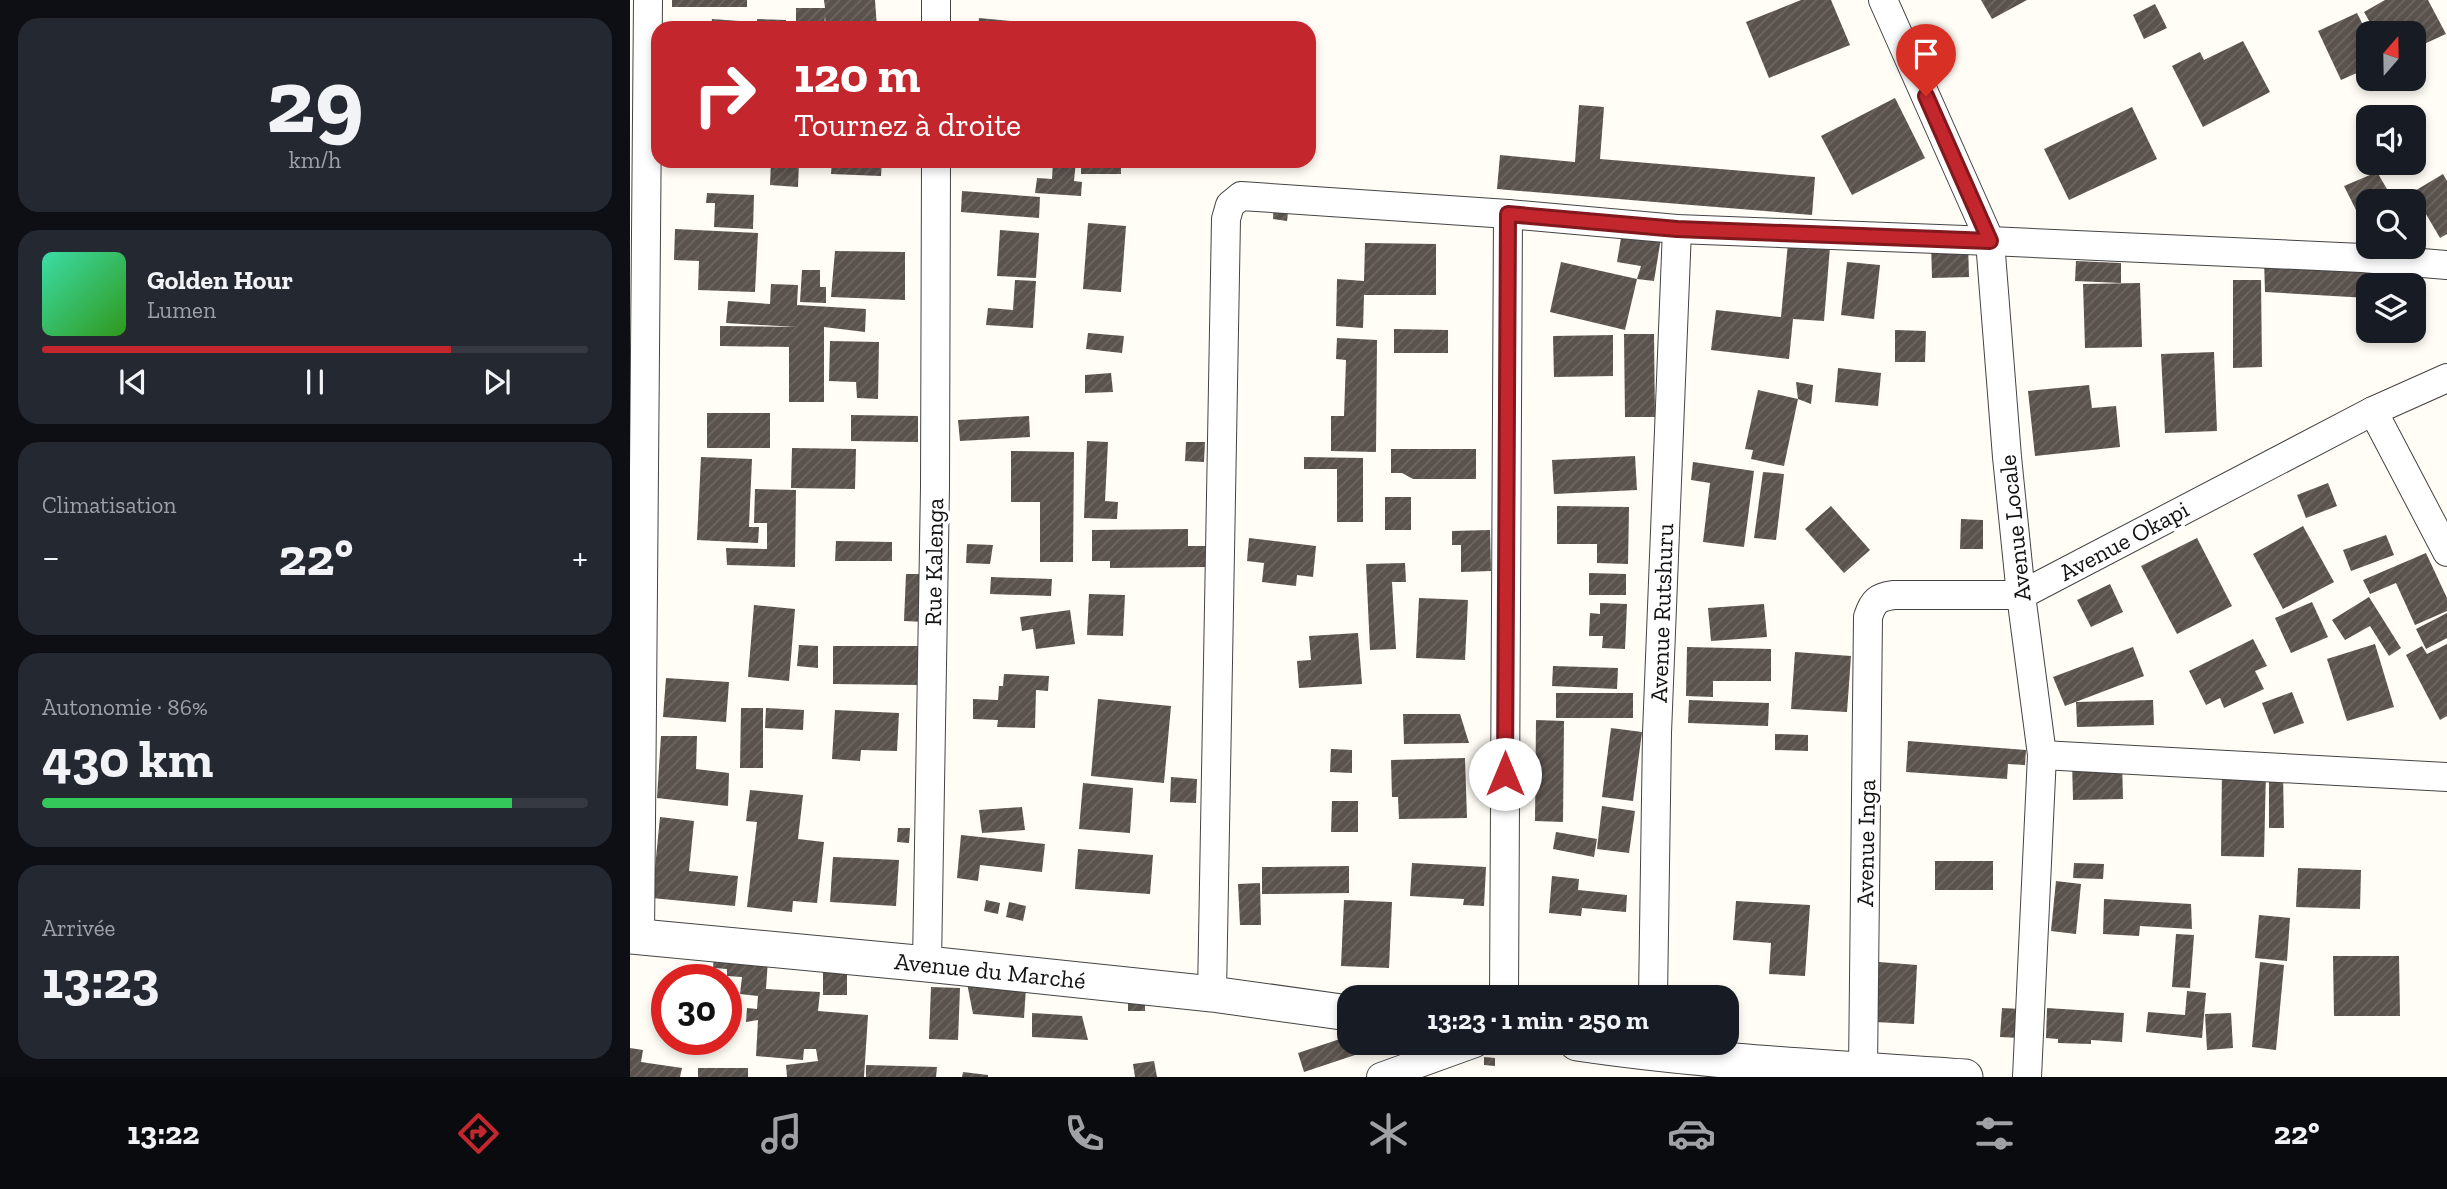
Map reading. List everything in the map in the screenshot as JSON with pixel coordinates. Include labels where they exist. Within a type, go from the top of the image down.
[{"type":"street","points":[[635,936],[648,0]]},
{"type":"street","points":[[936,0],[936,21]]},
{"type":"street","name":"Avenue Locale","points":[[1883,0],[1990,241],[2007,457],[2021,595],[2042,755],[2027,1077]]},
{"type":"street","name":"Rue Kalenga","points":[[927,964],[935,473],[936,168]]},
{"type":"street","points":[[1212,994],[1226,219],[1230,205],[1241,196],[1508,214],[1677,229],[2362,258],[2447,265]]},
{"type":"street","points":[[1504,985],[1508,214]]},
{"type":"street","name":"Avenue Rutshuru","points":[[1653,985],[1657,733],[1677,229]]},
{"type":"street","name":"Avenue Okapi","points":[[1868,617],[1878,598],[2021,595],[2373,411],[2447,378]]},
{"type":"street","points":[[2373,411],[2447,552]]},
{"type":"street","name":"Avenue Inga","points":[[1863,1070],[1868,617]]},
{"type":"street","points":[[2042,755],[2447,777]]},
{"type":"street","name":"Avenue du Marché","points":[[635,936],[1212,994],[1337,1011]]},
{"type":"street","points":[[1381,1077],[1429,1068],[1453,1055]]},
{"type":"street","points":[[1676,1055],[1732,1069],[1863,1070],[1965,1077]]},
{"type":"building","points":[[672,0],[747,0],[747,7],[672,7]]},
{"type":"building","points":[[824,0],[875,0],[876,21],[825,21],[825,16],[825,21],[796,21],[796,8],[825,8]]},
{"type":"building","points":[[1801,0],[1831,0],[1850,45],[1769,78],[1746,22]]},
{"type":"building","points":[[1981,0],[2027,0],[1992,19]]},
{"type":"building","points":[[2385,0],[2428,0],[2446,34],[2426,43],[2426,21],[2369,21],[2364,12]]},
{"type":"building","points":[[2155,4],[2167,28],[2144,39],[2133,15]]},
{"type":"building","points":[[2357,13],[2361,21],[2356,21],[2356,73],[2341,80],[2318,31]]},
{"type":"building","points":[[979,18],[1010,21],[979,21]]},
{"type":"building","points":[[757,19],[786,20],[786,21]]},
{"type":"building","points":[[2243,41],[2270,92],[2203,127],[2172,66],[2200,52],[2204,60]]},
{"type":"building","points":[[1895,98],[1925,158],[1852,195],[1821,136]]},
{"type":"building","points":[[1579,105],[1604,107],[1600,159],[1815,177],[1812,215],[1497,189],[1500,155],[1575,162]]},
{"type":"building","points":[[2132,107],[2157,159],[2069,200],[2044,149]]},
{"type":"building","points":[[771,168],[799,168],[798,187],[770,185]]},
{"type":"building","points":[[831,168],[882,168],[881,176],[831,174]]},
{"type":"building","points":[[1053,168],[1075,168],[1074,181],[1082,182],[1081,196],[1035,193],[1037,178],[1052,179]]},
{"type":"building","points":[[1081,168],[1121,168],[1121,174],[1081,174]]},
{"type":"building","points":[[2443,174],[2447,181],[2447,234],[2440,238],[2426,214],[2426,189],[2418,189]]},
{"type":"building","points":[[2370,175],[2379,175],[2387,189],[2356,189],[2356,210],[2344,186]]},
{"type":"building","points":[[962,191],[1040,197],[1039,218],[961,212]]},
{"type":"building","points":[[707,193],[754,195],[753,229],[714,227],[715,203],[706,203]]},
{"type":"building","points":[[1274,202],[1289,204],[1287,221],[1273,219]]},
{"type":"building","points":[[1088,223],[1126,226],[1121,292],[1083,289]]},
{"type":"building","points":[[675,229],[758,233],[755,292],[698,290],[699,261],[674,260]]},
{"type":"building","points":[[1000,230],[1039,233],[1036,278],[997,276]]},
{"type":"building","points":[[1622,232],[1661,238],[1654,281],[1637,279],[1641,266],[1617,262]]},
{"type":"building","points":[[1931,242],[1968,242],[1969,277],[1932,278]]},
{"type":"building","points":[[1365,243],[1436,244],[1436,295],[1364,295],[1363,328],[1336,326],[1337,279],[1364,281]]},
{"type":"building","points":[[1788,243],[1830,247],[1824,321],[1793,319],[1789,359],[1711,350],[1716,310],[1781,317]]},
{"type":"building","points":[[835,251],[905,252],[905,300],[831,297]]},
{"type":"building","points":[[2264,259],[2367,268],[2367,273],[2356,273],[2356,297],[2265,292]]},
{"type":"building","points":[[2076,261],[2121,263],[2121,283],[2075,281]]},
{"type":"building","points":[[1561,262],[1637,279],[1625,330],[1550,312]]},
{"type":"building","points":[[1847,262],[1880,265],[1874,319],[1841,315]]},
{"type":"building","points":[[802,270],[820,270],[820,287],[826,287],[826,303],[800,302]]},
{"type":"building","points":[[1015,280],[1036,281],[1033,328],[986,325],[988,308],[1013,310]]},
{"type":"building","points":[[2233,280],[2261,280],[2262,367],[2233,368]]},
{"type":"building","points":[[2140,283],[2142,347],[2085,348],[2083,284]]},
{"type":"building","points":[[771,284],[798,285],[797,305],[866,309],[865,332],[824,327],[824,402],[789,402],[789,347],[720,346],[720,326],[797,327],[726,323],[728,301],[770,304]]},
{"type":"building","points":[[1394,329],[1448,330],[1448,353],[1394,353]]},
{"type":"building","points":[[1895,330],[1926,331],[1925,362],[1895,362]]},
{"type":"building","points":[[1088,333],[1124,336],[1122,353],[1086,349]]},
{"type":"building","points":[[1624,334],[1654,334],[1655,417],[1625,417]]},
{"type":"building","points":[[1613,335],[1613,376],[1554,377],[1553,336]]},
{"type":"building","points":[[1337,338],[1377,340],[1376,452],[1331,451],[1331,416],[1344,416],[1346,360],[1336,359]]},
{"type":"building","points":[[830,341],[879,342],[878,399],[857,398],[856,382],[829,381]]},
{"type":"building","points":[[2214,352],[2217,431],[2165,433],[2161,354]]},
{"type":"building","points":[[1838,368],[1881,373],[1878,406],[1835,402]]},
{"type":"building","points":[[1111,373],[1113,392],[1085,393],[1085,375]]},
{"type":"building","points":[[1796,382],[1813,385],[1811,404],[1798,399]]},
{"type":"building","points":[[2089,385],[2092,408],[2116,406],[2120,447],[2035,456],[2028,391]]},
{"type":"building","points":[[1758,390],[1798,399],[1784,466],[1751,459],[1753,450],[1745,449]]},
{"type":"building","points":[[707,413],[770,413],[770,448],[707,448]]},
{"type":"building","points":[[851,415],[918,416],[918,442],[851,441]]},
{"type":"building","points":[[1029,416],[1030,437],[960,441],[958,420]]},
{"type":"building","points":[[1087,441],[1108,442],[1105,501],[1118,502],[1117,519],[1084,518]]},
{"type":"building","points":[[1186,442],[1205,442],[1204,462],[1185,461]]},
{"type":"building","points":[[792,448],[856,449],[855,489],[791,488]]},
{"type":"building","points":[[1391,449],[1476,449],[1476,479],[1413,479],[1402,473],[1391,473]]},
{"type":"building","points":[[1011,451],[1074,452],[1073,562],[1040,562],[1040,502],[1011,502]]},
{"type":"building","points":[[1635,456],[1637,490],[1554,494],[1552,460]]},
{"type":"building","points":[[701,457],[752,459],[749,527],[759,527],[758,543],[697,540]]},
{"type":"building","points":[[1304,457],[1363,458],[1363,522],[1337,522],[1337,469],[1304,469]]},
{"type":"building","points":[[1693,462],[1754,471],[1744,547],[1703,542],[1710,483],[1691,480]]},
{"type":"building","points":[[1763,472],[1784,474],[1776,540],[1754,538]]},
{"type":"building","points":[[2328,483],[2337,506],[2306,518],[2297,495]]},
{"type":"building","points":[[755,489],[796,490],[795,567],[727,565],[726,548],[767,549],[767,523],[754,523]]},
{"type":"building","points":[[1385,497],[1411,497],[1411,530],[1385,530]]},
{"type":"building","points":[[1557,506],[1629,507],[1628,564],[1597,563],[1597,544],[1557,544]]},
{"type":"building","points":[[1831,506],[1870,550],[1844,573],[1805,529]]},
{"type":"building","points":[[1961,519],[1983,520],[1983,549],[1960,549]]},
{"type":"building","points":[[2303,526],[2334,582],[2283,609],[2253,554]]},
{"type":"building","points":[[1188,529],[1188,546],[1206,546],[1206,567],[1110,568],[1110,561],[1092,561],[1092,530]]},
{"type":"building","points":[[1490,530],[1491,571],[1461,572],[1461,545],[1452,545],[1452,531]]},
{"type":"building","points":[[2386,535],[2394,555],[2351,571],[2343,550]]},
{"type":"building","points":[[1249,538],[1316,546],[1313,577],[1297,575],[1296,586],[1262,582],[1264,563],[1247,561]]},
{"type":"building","points":[[2197,538],[2232,606],[2177,634],[2141,566]]},
{"type":"building","points":[[836,541],[892,542],[892,561],[835,561]]},
{"type":"building","points":[[967,544],[993,545],[990,564],[966,563]]},
{"type":"building","points":[[2426,553],[2447,598],[2447,611],[2415,625],[2396,583],[2370,594],[2363,580]]},
{"type":"building","points":[[1405,563],[1406,582],[1392,582],[1396,649],[1370,650],[1366,564]]},
{"type":"building","points":[[1589,573],[1626,574],[1626,595],[1589,595]]},
{"type":"building","points":[[906,574],[928,574],[926,622],[904,621]]},
{"type":"building","points":[[991,577],[1052,579],[1051,596],[990,594]]},
{"type":"building","points":[[2110,584],[2123,612],[2091,627],[2077,600]]},
{"type":"building","points":[[1089,594],[1125,595],[1123,636],[1087,635]]},
{"type":"building","points":[[2369,597],[2401,648],[2389,656],[2370,626],[2345,640],[2332,620]]},
{"type":"building","points":[[1419,598],[1468,600],[1465,660],[1416,658]]},
{"type":"building","points":[[2312,602],[2328,637],[2291,653],[2275,618]]},
{"type":"building","points":[[1600,603],[1627,604],[1625,649],[1602,648],[1603,636],[1589,636],[1590,613],[1600,614]]},
{"type":"building","points":[[1764,604],[1767,637],[1711,641],[1708,608]]},
{"type":"building","points":[[754,605],[795,609],[789,681],[748,677]]},
{"type":"building","points":[[1070,610],[1075,644],[1036,649],[1033,629],[1022,631],[1020,617]]},
{"type":"building","points":[[2447,613],[2447,638],[2426,649],[2416,629]]},
{"type":"building","points":[[1358,633],[1362,684],[1299,688],[1297,661],[1311,660],[1309,636]]},
{"type":"building","points":[[2253,639],[2267,666],[2255,671],[2264,689],[2224,708],[2220,698],[2206,705],[2189,671]]},
{"type":"building","points":[[2375,644],[2394,707],[2347,721],[2327,659]]},
{"type":"building","points":[[2447,644],[2447,716],[2440,720],[2406,655],[2422,646],[2427,654]]},
{"type":"building","points":[[799,645],[818,646],[818,668],[797,666]]},
{"type":"building","points":[[833,646],[919,646],[919,685],[833,684]]},
{"type":"building","points":[[1687,647],[1771,649],[1771,681],[1713,681],[1713,697],[1686,696]]},
{"type":"building","points":[[2133,647],[2144,676],[2065,706],[2053,677]]},
{"type":"building","points":[[1795,652],[1851,656],[1847,712],[1791,709]]},
{"type":"building","points":[[1553,666],[1618,668],[1617,689],[1552,686]]},
{"type":"building","points":[[1004,674],[1049,676],[1048,691],[1036,690],[1035,728],[997,727],[998,720],[973,719],[973,699],[998,700],[999,686],[1003,686]]},
{"type":"building","points":[[666,678],[729,682],[726,722],[663,717]]},
{"type":"building","points":[[2292,692],[2304,723],[2274,734],[2262,703]]},
{"type":"building","points":[[1556,693],[1633,693],[1633,718],[1556,718]]},
{"type":"building","points":[[1098,699],[1171,706],[1164,783],[1091,776]]},
{"type":"building","points":[[1689,700],[1769,703],[1768,726],[1688,723]]},
{"type":"building","points":[[2153,700],[2154,725],[2077,727],[2076,702]]},
{"type":"building","points":[[741,708],[763,708],[763,768],[740,768]]},
{"type":"building","points":[[766,708],[804,710],[803,730],[765,728]]},
{"type":"building","points":[[835,710],[899,713],[897,751],[861,750],[860,761],[832,759]]},
{"type":"building","points":[[1403,714],[1460,714],[1469,743],[1404,744]]},
{"type":"building","points":[[1536,720],[1564,721],[1563,822],[1535,821]]},
{"type":"building","points":[[1611,728],[1642,732],[1633,801],[1602,797]]},
{"type":"building","points":[[1775,734],[1808,735],[1808,751],[1775,750]]},
{"type":"building","points":[[661,736],[697,736],[696,769],[729,773],[728,806],[657,798]]},
{"type":"building","points":[[1908,741],[2026,750],[2025,765],[2008,764],[2007,779],[1906,772]]},
{"type":"building","points":[[1331,749],[1352,750],[1352,773],[1330,772]]},
{"type":"building","points":[[1465,758],[1467,818],[1399,819],[1398,797],[1392,797],[1391,760]]},
{"type":"building","points":[[2122,760],[2123,799],[2073,800],[2072,761]]},
{"type":"building","points":[[2222,768],[2266,769],[2264,857],[2221,856]]},
{"type":"building","points":[[2269,774],[2283,774],[2284,828],[2269,828]]},
{"type":"building","points":[[1171,777],[1197,779],[1196,803],[1170,802]]},
{"type":"building","points":[[1083,783],[1133,788],[1130,833],[1079,829]]},
{"type":"building","points":[[750,790],[803,795],[798,839],[824,842],[817,903],[793,901],[792,912],[747,907],[757,822],[746,821]]},
{"type":"building","points":[[1332,801],[1358,801],[1358,832],[1331,832]]},
{"type":"building","points":[[1602,806],[1635,811],[1629,853],[1597,849]]},
{"type":"building","points":[[1022,807],[1025,830],[982,833],[979,810]]},
{"type":"building","points":[[660,817],[694,821],[689,871],[738,876],[735,906],[652,898]]},
{"type":"building","points":[[898,828],[910,828],[909,843],[897,842]]},
{"type":"building","points":[[1556,832],[1597,839],[1594,857],[1553,849]]},
{"type":"building","points":[[961,835],[1045,844],[1042,872],[980,865],[978,881],[957,878]]},
{"type":"building","points":[[1078,849],[1153,855],[1150,894],[1075,889]]},
{"type":"building","points":[[833,857],[899,860],[896,906],[830,902]]},
{"type":"building","points":[[1935,861],[1993,861],[1993,890],[1935,890]]},
{"type":"building","points":[[1412,863],[1486,867],[1484,906],[1463,905],[1464,899],[1410,896]]},
{"type":"building","points":[[2074,863],[2104,864],[2103,879],[2073,878]]},
{"type":"building","points":[[1349,866],[1349,893],[1262,894],[1262,867]]},
{"type":"building","points":[[2298,868],[2361,870],[2360,909],[2296,907]]},
{"type":"building","points":[[1552,876],[1579,879],[1578,890],[1627,895],[1626,912],[1582,908],[1581,916],[1549,913]]},
{"type":"building","points":[[2056,881],[2081,884],[2076,934],[2051,931]]},
{"type":"building","points":[[1260,883],[1261,925],[1240,925],[1238,884]]},
{"type":"building","points":[[2104,899],[2191,904],[2192,929],[2140,926],[2139,936],[2103,934]]},
{"type":"building","points":[[986,900],[1000,903],[998,914],[984,911]]},
{"type":"building","points":[[1344,900],[1392,902],[1389,968],[1341,966]]},
{"type":"building","points":[[1736,901],[1810,905],[1805,976],[1769,974],[1771,943],[1733,940]]},
{"type":"building","points":[[1009,902],[1026,906],[1023,921],[1006,917]]},
{"type":"building","points":[[2259,915],[2290,918],[2287,961],[2255,958]]},
{"type":"building","points":[[2176,934],[2194,935],[2190,988],[2172,987]]},
{"type":"building","points":[[714,955],[768,959],[766,989],[820,992],[818,1011],[868,1015],[864,1077],[787,1077],[786,1065],[818,1061],[816,1049],[804,1049],[803,1060],[756,1056],[758,1020],[746,1022],[747,1008],[757,1009],[758,996],[742,994],[742,964],[713,964]]},
{"type":"building","points":[[2333,956],[2399,956],[2400,1016],[2334,1016]]},
{"type":"building","points":[[1879,962],[1917,965],[1914,1024],[1875,1022]]},
{"type":"building","points":[[2260,962],[2284,965],[2276,1050],[2252,1047]]},
{"type":"building","points":[[823,964],[847,964],[847,995],[823,995]]},
{"type":"building","points":[[967,983],[1026,987],[1024,1018],[973,1014]]},
{"type":"building","points":[[931,987],[960,988],[958,1040],[929,1039]]},
{"type":"building","points":[[2187,991],[2206,993],[2202,1038],[2146,1032],[2148,1012],[2185,1015]]},
{"type":"building","points":[[1128,1001],[1145,1002],[1145,1011],[1128,1011]]},
{"type":"building","points":[[2002,1008],[2021,1009],[2020,1038],[2000,1037]]},
{"type":"building","points":[[2047,1008],[2124,1013],[2122,1042],[2091,1040],[2091,1044],[2058,1043],[2058,1039],[2046,1038]]},
{"type":"building","points":[[1032,1013],[1082,1016],[1088,1040],[1032,1037]]},
{"type":"building","points":[[2231,1013],[2233,1048],[2207,1050],[2205,1014]]},
{"type":"building","points":[[1337,1040],[1337,1055],[1355,1055],[1304,1072],[1298,1053]]},
{"type":"building","points":[[630,1048],[643,1050],[641,1062],[682,1068],[680,1077],[630,1077]]},
{"type":"building","points":[[1484,1057],[1495,1058],[1495,1066],[1484,1065]]},
{"type":"building","points":[[1154,1061],[1157,1077],[1135,1077],[1133,1064]]},
{"type":"building","points":[[866,1065],[937,1067],[936,1077],[866,1077]]},
{"type":"building","points":[[698,1068],[748,1068],[748,1077],[698,1077]]},
{"type":"building","points":[[963,1072],[988,1075],[988,1077],[962,1077]]},
{"type":"route","points":[[1505,774],[1508,214],[1677,229],[1990,241],[1926,96]]}]
